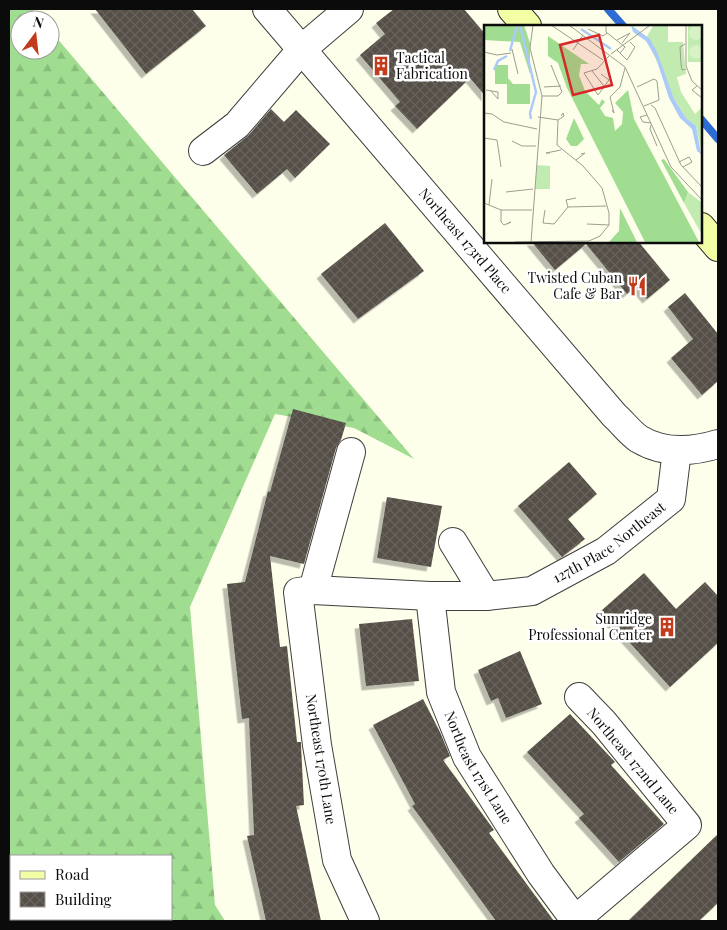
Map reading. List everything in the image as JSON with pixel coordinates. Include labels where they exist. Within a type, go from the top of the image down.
[{"type":"main road","points":[[512,9],[526,25]]},
{"type":"main road","points":[[702,228],[718,247]]},
{"type":"street","name":"Northeast 173rd Place","points":[[268,9],[614,415],[639,439],[658,447],[677,450]]},
{"type":"street","points":[[203,151],[237,125],[302,49],[349,9]]},
{"type":"street","points":[[677,450],[697,450],[718,444]]},
{"type":"street","name":"127th Place Northeast","points":[[305,591],[430,596],[486,596],[532,591],[606,551],[672,499],[677,450]]},
{"type":"street","points":[[305,591],[351,452]]},
{"type":"street","points":[[453,542],[486,596]]},
{"type":"street","name":"Northeast 170th Lane","points":[[305,591],[317,745],[337,860],[365,921]]},
{"type":"street","name":"Northeast 171st Lane","points":[[430,596],[441,692],[467,756],[540,874],[575,921]]},
{"type":"street","name":"Northeast 172nd Lane","points":[[575,921],[687,825],[604,723],[579,697]]},
{"type":"green space","points":[[9,9],[33,10],[10,10],[10,60],[60,60],[60,42],[414,459],[354,428],[275,414],[190,607],[215,905],[225,921],[9,921]]},
{"type":"building","points":[[95,9],[192,9],[206,26],[146,74]]},
{"type":"building","points":[[394,9],[464,9],[484,33],[484,95],[470,78],[417,129],[395,106],[400,102],[360,55],[385,34],[376,23]]},
{"type":"building","points":[[271,109],[284,122],[296,110],[330,144],[295,178],[287,169],[257,194],[224,155],[249,135]]},
{"type":"building","points":[[385,223],[424,271],[358,319],[321,274]]},
{"type":"building","points":[[532,242],[639,242],[670,280],[647,299],[636,286],[627,294],[586,244],[555,270]]},
{"type":"building","points":[[685,293],[718,334],[718,381],[702,395],[671,358],[693,339],[668,307]]},
{"type":"building","points":[[293,409],[346,423],[341,440],[336,448],[304,564],[270,556],[280,647],[287,646],[297,742],[301,742],[304,805],[296,806],[321,921],[266,921],[247,836],[254,835],[249,718],[242,719],[227,584],[245,582],[268,491],[270,492]]},
{"type":"building","points":[[569,462],[597,494],[568,519],[585,539],[562,557],[518,506]]},
{"type":"building","points":[[387,497],[442,506],[431,567],[377,558]]},
{"type":"building","name":"Sunridge Professional Center","points":[[644,573],[676,609],[705,582],[718,596],[718,643],[670,687],[601,611]]},
{"type":"building","points":[[412,619],[419,681],[366,686],[359,624]]},
{"type":"building","points":[[520,651],[542,704],[506,718],[498,698],[491,701],[478,670]]},
{"type":"building","points":[[423,699],[450,756],[443,760],[494,830],[489,833],[554,921],[496,921],[412,806],[415,804],[373,725]]},
{"type":"building","points":[[570,714],[615,762],[611,765],[664,824],[619,862],[579,818],[584,814],[527,752]]},
{"type":"building","points":[[718,834],[718,903],[699,921],[628,921]]},
{"type":"waterway","points":[[608,9],[622,25]]},
{"type":"waterway","points":[[702,120],[718,139]]},
{"type":"place","name":"Tactical Fabrication","points":[[381,66]]},
{"type":"place","name":"Twisted Cuban Cafe & Bar","points":[[637,286]]},
{"type":"place","name":"Sunridge Professional Center","points":[[667,627]]}]
